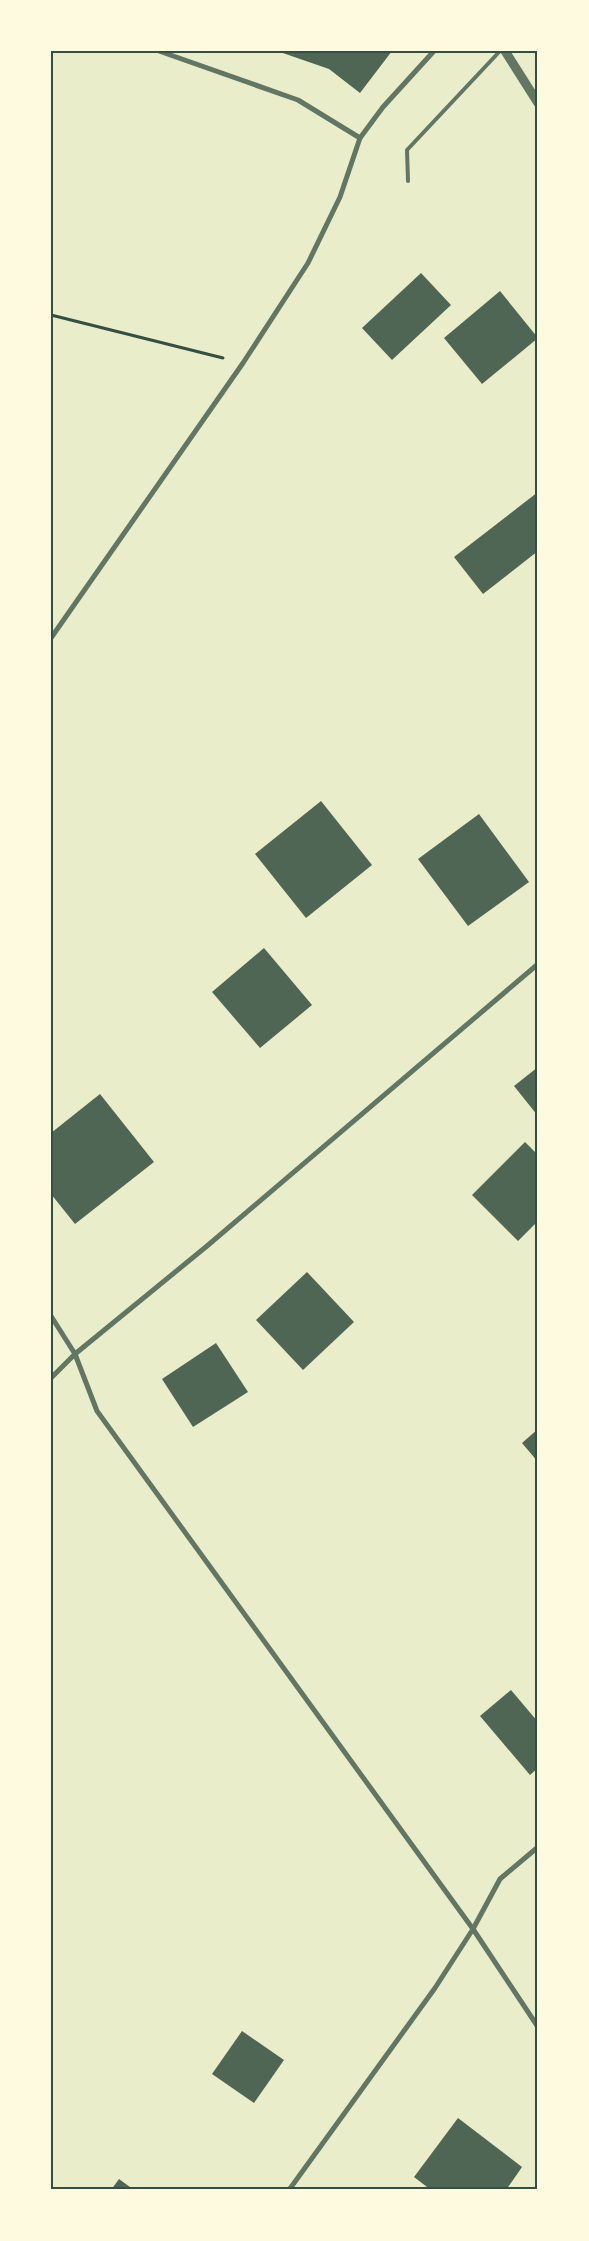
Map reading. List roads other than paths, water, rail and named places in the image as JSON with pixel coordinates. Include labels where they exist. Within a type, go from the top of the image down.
[{"type":"street","points":[[158,51],[298,100],[360,138]]},
{"type":"street","points":[[51,638],[244,363],[308,263],[340,197],[360,138],[383,107],[434,51]]},
{"type":"street","points":[[505,51],[538,103]]},
{"type":"street","points":[[51,1378],[76,1354],[538,964]]},
{"type":"street","points":[[51,1316],[76,1354],[97,1411],[473,1929],[538,2027]]},
{"type":"street","points":[[289,2190],[435,1988],[473,1929],[500,1879],[538,1847]]},
{"type":"lane","points":[[408,180],[407,150],[500,51]]}]
